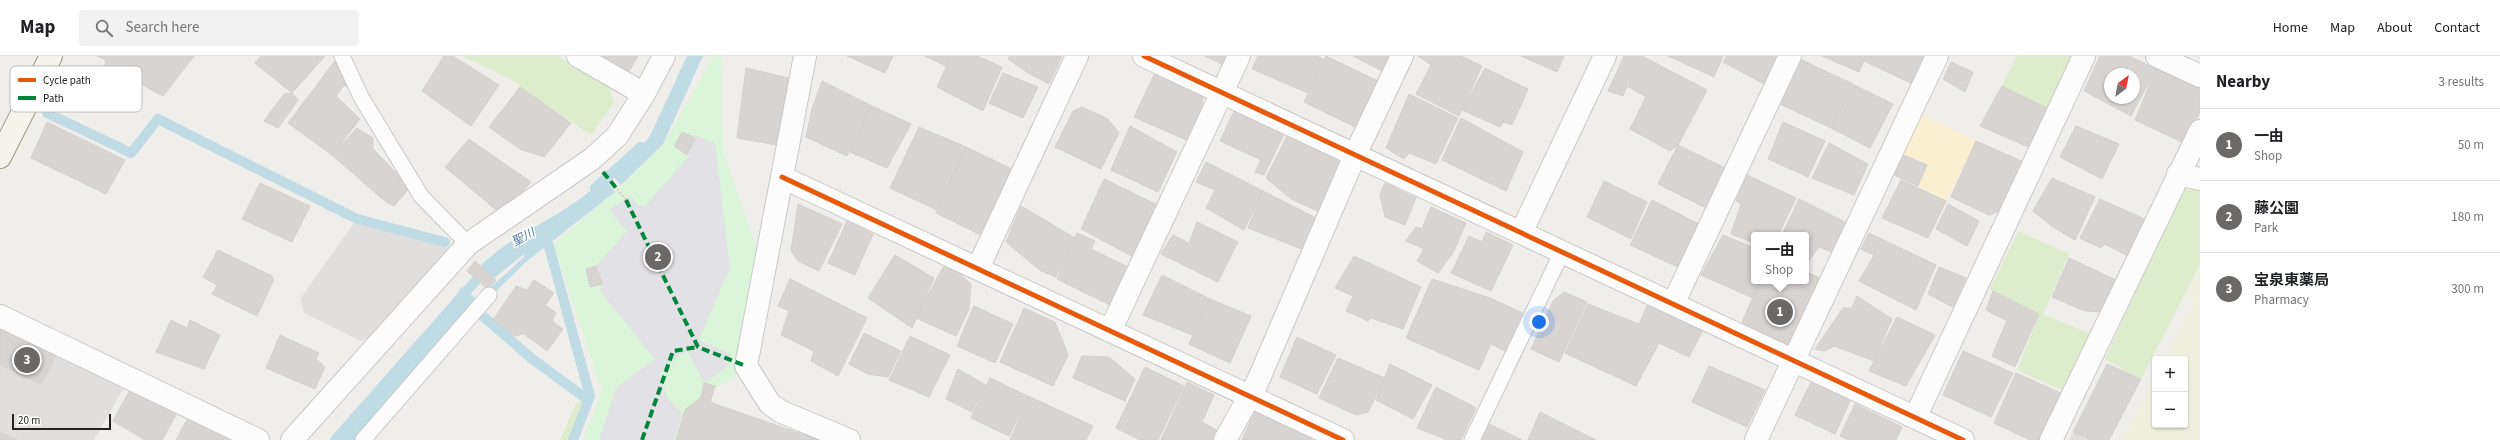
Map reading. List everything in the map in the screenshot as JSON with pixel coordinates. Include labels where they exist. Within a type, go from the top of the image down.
[{"type":"street","points":[[46,66],[51,56]]},
{"type":"street","points":[[578,56],[644,94]]},
{"type":"street","points":[[292,440],[468,244],[592,159],[617,136],[644,94],[664,56]]},
{"type":"street","points":[[805,56],[746,366],[770,404],[782,412],[848,440]]},
{"type":"street","points":[[978,268],[1077,56]]},
{"type":"street","points":[[1144,56],[1915,418],[1949,437]]},
{"type":"street","points":[[1110,330],[1239,56]]},
{"type":"street","points":[[1225,440],[1256,383],[1355,155],[1402,56]]},
{"type":"street","points":[[1521,233],[1605,56]]},
{"type":"street","points":[[1674,304],[1790,56]]},
{"type":"street","points":[[1756,440],[1937,56]]},
{"type":"street","points":[[1915,418],[2084,56]]},
{"type":"street","points":[[2158,56],[2200,76]]},
{"type":"street","points":[[0,157],[23,112]]},
{"type":"street","points":[[2051,440],[2200,131]]},
{"type":"street","points":[[2178,174],[2200,179]]},
{"type":"street","points":[[782,176],[1343,440]]},
{"type":"street","points":[[0,316],[258,440]]},
{"type":"lane","points":[[342,56],[362,97],[421,196],[468,244]]},
{"type":"lane","points":[[1472,440],[1562,252]]},
{"type":"lane","points":[[363,440],[489,295]]},
{"type":"path","points":[[617,189],[626,200]]},
{"type":"green space","points":[[462,56],[558,56],[609,86],[614,103],[591,135],[520,87],[518,83]]},
{"type":"green space","points":[[714,56],[721,56],[723,151],[764,270],[739,374],[701,397],[685,410],[676,440],[583,440],[602,390],[553,244],[614,193],[663,144]]},
{"type":"green space","points":[[2017,56],[2079,56],[2055,112],[2002,86]]},
{"type":"green space","points":[[2183,190],[2200,190],[2200,264],[2141,379],[2105,359]]},
{"type":"green space","points":[[2018,231],[2069,254],[2043,314],[2095,336],[2068,393],[2017,370],[2039,314],[1990,289]]},
{"type":"green space","points":[[2200,265],[2200,440],[2122,440],[2152,383],[2152,428],[2188,428],[2188,356],[2166,356],[2195,301],[2185,296]]},
{"type":"green space","points":[[577,402],[588,403],[573,440],[560,440]]},
{"type":"sand","points":[[1920,114],[1976,141],[1946,201],[1918,186],[1927,165],[1903,155]]},
{"type":"shaded area","points":[[695,135],[715,143],[730,268],[699,340],[731,354],[727,367],[704,383],[688,352],[679,355],[660,374],[667,398],[682,413],[674,440],[599,440],[616,388],[655,359],[600,291],[602,284],[596,266],[627,231],[609,210],[630,196],[638,205],[645,206],[688,157],[687,155]]},
{"type":"shaded area","points":[[354,223],[453,249],[376,335],[361,341],[304,313],[300,299]]},
{"type":"shaded area","points":[[56,355],[125,386],[94,440],[19,440],[0,432],[0,365],[41,384]]},
{"type":"shaded area","points":[[2073,432],[2086,440],[2069,440]]},
{"type":"water","points":[[687,56],[703,56],[663,144],[621,185],[611,174],[634,155],[650,136]]},
{"type":"water","points":[[604,178],[615,192],[526,262],[495,292],[490,288],[524,257],[524,254],[494,278],[480,266],[494,253],[510,242],[574,203]]},
{"type":"water","points":[[461,287],[477,299],[356,440],[337,440],[443,318]]},
{"type":"building","points":[[97,56],[194,56],[163,96],[142,85],[142,66],[105,66],[106,60]]},
{"type":"building","points":[[261,56],[325,56],[292,93],[255,63]]},
{"type":"building","points":[[444,56],[453,56],[499,85],[471,126],[422,91]]},
{"type":"building","points":[[599,56],[638,56],[628,73]]},
{"type":"building","points":[[847,56],[893,56],[885,73]]},
{"type":"building","points":[[925,56],[951,56],[946,66]]},
{"type":"building","points":[[951,56],[977,56],[1002,67],[983,111],[937,87]]},
{"type":"building","points":[[1010,56],[1062,56],[1049,84],[1028,73],[1008,59]]},
{"type":"building","points":[[1205,56],[1229,56],[1223,65]]},
{"type":"building","points":[[1258,56],[1317,56],[1325,60],[1308,93],[1252,69]]},
{"type":"building","points":[[1326,56],[1382,83],[1361,130],[1304,102]]},
{"type":"building","points":[[1353,56],[1393,56],[1384,72]]},
{"type":"building","points":[[1418,56],[1461,56],[1482,66],[1459,116],[1416,94],[1431,65]]},
{"type":"building","points":[[1521,56],[1564,56],[1557,72]]},
{"type":"building","points":[[1624,56],[1642,56],[1707,90],[1678,145],[1670,151],[1630,129],[1646,97],[1627,86],[1623,96],[1608,91]]},
{"type":"building","points":[[1668,56],[1723,56],[1714,77]]},
{"type":"building","points":[[1727,56],[1781,56],[1768,86],[1723,62]]},
{"type":"building","points":[[1822,56],[1866,56],[1859,72]]},
{"type":"building","points":[[1866,56],[1932,56],[1917,86],[1864,61]]},
{"type":"building","points":[[2100,56],[2129,56],[2156,69],[2140,99],[2140,68],[2104,68],[2104,102],[2084,91]]},
{"type":"building","points":[[1802,60],[1853,84],[1831,128],[1780,104]]},
{"type":"building","points":[[335,61],[349,77],[350,89],[344,85],[336,96],[360,119],[332,155],[288,123]]},
{"type":"building","points":[[1951,62],[1973,72],[1965,92],[1943,79]]},
{"type":"building","points":[[746,68],[792,79],[777,145],[737,138]]},
{"type":"building","points":[[1485,68],[1528,89],[1512,125],[1503,122],[1500,127],[1462,110]]},
{"type":"building","points":[[2156,69],[2196,85],[2200,90],[2200,112],[2184,143],[2135,120]]},
{"type":"building","points":[[1003,73],[1038,87],[1023,118],[989,103]]},
{"type":"building","points":[[1155,73],[1203,96],[1201,121],[1191,142],[1134,117]]},
{"type":"building","points":[[822,81],[872,106],[847,156],[806,137],[812,109]]},
{"type":"building","points":[[1854,85],[1893,104],[1870,148],[1831,128]]},
{"type":"building","points":[[2002,86],[2055,112],[2035,150],[1980,126]]},
{"type":"building","points":[[520,87],[571,123],[544,157],[520,149],[489,127]]},
{"type":"building","points":[[292,93],[298,100],[278,128],[264,121],[284,94]]},
{"type":"building","points":[[1409,94],[1458,118],[1436,164],[1409,153],[1404,159],[1386,148]]},
{"type":"building","points":[[2108,104],[2137,104],[2131,116]]},
{"type":"building","points":[[872,106],[911,124],[887,168],[850,152]]},
{"type":"building","points":[[1082,107],[1108,119],[1119,133],[1101,169],[1055,147],[1073,111]]},
{"type":"building","points":[[1235,109],[1284,134],[1264,175],[1255,172],[1261,160],[1220,141]]},
{"type":"building","points":[[1461,118],[1523,152],[1506,191],[1442,160]]},
{"type":"building","points":[[47,122],[125,160],[106,194],[31,158]]},
{"type":"building","points":[[1783,122],[1825,141],[1808,177],[1768,159]]},
{"type":"building","points":[[1130,126],[1177,152],[1158,192],[1111,170]]},
{"type":"building","points":[[2076,126],[2119,144],[2102,179],[2060,157]]},
{"type":"building","points":[[919,127],[966,147],[937,210],[890,188]]},
{"type":"building","points":[[357,128],[373,138],[373,149],[408,185],[407,191],[394,206],[386,202],[332,155]]},
{"type":"building","points":[[682,132],[695,138],[687,155],[674,146]]},
{"type":"building","points":[[1288,134],[1340,162],[1322,213],[1291,199],[1266,178]]},
{"type":"building","points":[[469,139],[531,182],[502,215],[445,167]]},
{"type":"building","points":[[1976,141],[2028,164],[2005,209],[1989,215],[1951,197]]},
{"type":"building","points":[[1829,143],[1868,164],[1854,195],[1812,178]]},
{"type":"building","points":[[1678,145],[1729,170],[1706,208],[1658,184]]},
{"type":"building","points":[[966,147],[1014,170],[983,236],[936,213]]},
{"type":"building","points":[[1903,155],[1927,165],[1918,186],[1894,175]]},
{"type":"building","points":[[1206,162],[1263,191],[1244,230],[1206,208],[1215,190],[1196,182]]},
{"type":"building","points":[[1747,175],[1796,198],[1779,232],[1751,232],[1751,242],[1731,234],[1741,204],[1736,201]]},
{"type":"building","points":[[2052,178],[2095,197],[2075,240],[2053,227],[2033,211]]},
{"type":"building","points":[[1104,179],[1164,208],[1139,260],[1081,229]]},
{"type":"building","points":[[1901,180],[1946,201],[1928,238],[1882,218]]},
{"type":"building","points":[[1604,181],[1647,202],[1631,239],[1587,217]]},
{"type":"building","points":[[260,183],[310,206],[292,242],[242,219]]},
{"type":"building","points":[[1385,183],[1416,198],[1405,225],[1385,217],[1380,195]]},
{"type":"building","points":[[1263,191],[1318,219],[1304,250],[1248,228]]},
{"type":"building","points":[[1799,199],[1849,224],[1834,253],[1819,247],[1809,261],[1809,232],[1783,232]]},
{"type":"building","points":[[2100,199],[2149,221],[2130,257],[2105,244],[2101,248],[2080,238]]},
{"type":"building","points":[[1652,200],[1703,226],[1682,269],[1630,245]]},
{"type":"building","points":[[798,204],[842,224],[819,271],[798,261],[791,251]]},
{"type":"building","points":[[1948,204],[1979,221],[1967,246],[1936,229]]},
{"type":"building","points":[[1021,206],[1075,238],[1056,277],[1041,271],[1006,242]]},
{"type":"building","points":[[1431,207],[1466,223],[1453,253],[1438,273],[1417,261],[1424,249],[1406,241],[1416,227],[1422,229]]},
{"type":"building","points":[[847,221],[873,234],[855,275],[828,263]]},
{"type":"building","points":[[1197,222],[1238,242],[1218,282],[1161,254],[1173,235],[1189,243]]},
{"type":"building","points":[[1486,232],[1513,245],[1491,291],[1451,273],[1469,236],[1482,242]]},
{"type":"building","points":[[1077,233],[1095,241],[1091,249],[1132,269],[1114,307],[1057,279]]},
{"type":"building","points":[[1869,233],[1936,265],[1916,310],[1859,281],[1874,255],[1861,249]]},
{"type":"building","points":[[1723,235],[1751,247],[1751,284],[1759,284],[1753,298],[1701,275]]},
{"type":"building","points":[[218,250],[272,276],[273,281],[257,316],[212,294],[217,285],[203,277]]},
{"type":"building","points":[[895,255],[934,278],[912,328],[868,298]]},
{"type":"building","points":[[1354,256],[1421,287],[1403,329],[1371,318],[1368,321],[1346,311],[1353,296],[1335,288]]},
{"type":"building","points":[[2069,258],[2120,282],[2104,312],[2085,311],[2052,297]]},
{"type":"building","points":[[475,261],[496,280],[488,289],[467,271]]},
{"type":"building","points":[[596,266],[602,284],[590,287],[586,269]]},
{"type":"building","points":[[943,267],[960,274],[971,284],[969,309],[956,336],[916,318]]},
{"type":"building","points":[[1939,267],[1966,278],[1953,307],[1928,294]]},
{"type":"building","points":[[1809,273],[1827,281],[1799,341],[1782,348],[1740,327],[1759,284],[1809,284]]},
{"type":"building","points":[[1162,275],[1210,299],[1192,335],[1143,315]]},
{"type":"building","points":[[790,279],[867,318],[838,376],[811,361],[814,351],[781,335],[789,311],[778,306]]},
{"type":"building","points":[[1432,279],[1490,298],[1527,315],[1509,353],[1491,344],[1479,370],[1406,338]]},
{"type":"building","points":[[534,280],[554,293],[545,305],[556,313],[552,321],[563,329],[547,351],[524,334],[515,336],[493,320],[516,286],[527,290]]},
{"type":"building","points":[[1993,291],[2039,314],[2015,367],[1992,356],[2007,321],[1986,310]]},
{"type":"building","points":[[1564,292],[1587,302],[1559,362],[1531,349],[1553,301]]},
{"type":"building","points":[[1857,296],[1892,319],[1874,361],[1834,346],[1825,351],[1815,349],[1843,308],[1852,308]]},
{"type":"building","points":[[1210,299],[1251,316],[1230,363],[1189,344]]},
{"type":"building","points":[[1588,304],[1639,324],[1647,306],[1703,330],[1689,357],[1659,343],[1636,386],[1565,353]]},
{"type":"building","points":[[974,306],[1013,324],[995,363],[957,346]]},
{"type":"building","points":[[1024,308],[1055,322],[1068,355],[1053,386],[1000,362]]},
{"type":"building","points":[[1897,317],[1935,335],[1906,386],[1869,371]]},
{"type":"building","points":[[171,320],[187,328],[190,320],[220,335],[204,369],[156,352]]},
{"type":"building","points":[[0,329],[56,355],[41,384],[0,365]]},
{"type":"building","points":[[864,333],[901,351],[888,377],[868,374],[849,364]]},
{"type":"building","points":[[280,335],[319,353],[316,359],[325,367],[315,389],[266,368]]},
{"type":"building","points":[[910,336],[950,355],[929,397],[889,380]]},
{"type":"building","points":[[1297,337],[1336,355],[1317,394],[1280,377]]},
{"type":"building","points":[[1963,351],[2013,373],[1991,417],[1943,395]]},
{"type":"building","points":[[1082,356],[1109,357],[1135,379],[1125,401],[1073,378]]},
{"type":"building","points":[[1338,358],[1385,378],[1368,412],[1356,415],[1319,398]]},
{"type":"building","points":[[1390,364],[1432,385],[1413,419],[1376,400]]},
{"type":"building","points":[[2107,364],[2141,379],[2109,440],[2089,440],[2073,432]]},
{"type":"building","points":[[1709,366],[1765,390],[1747,427],[1692,402]]},
{"type":"building","points":[[1145,367],[1184,386],[1158,440],[1140,440],[1116,428]]},
{"type":"building","points":[[958,369],[986,385],[972,412],[946,399]]},
{"type":"building","points":[[2016,373],[2065,395],[2043,440],[2030,440],[1994,423]]},
{"type":"building","points":[[990,378],[1028,396],[1009,436],[971,418]]},
{"type":"building","points":[[1187,382],[1214,395],[1202,422],[1218,431],[1214,440],[1161,440]]},
{"type":"building","points":[[1811,382],[1850,401],[1835,434],[1795,415]]},
{"type":"building","points":[[704,383],[715,386],[710,403],[701,397]]},
{"type":"building","points":[[1436,387],[1476,408],[1461,440],[1447,440],[1417,428]]},
{"type":"building","points":[[131,388],[176,415],[162,440],[145,440],[113,421]]},
{"type":"building","points":[[1028,396],[1093,426],[1086,440],[1010,440]]},
{"type":"building","points":[[701,397],[715,404],[819,440],[676,440],[685,410]]},
{"type":"building","points":[[1855,404],[1902,427],[1896,440],[1849,440],[1840,436]]},
{"type":"building","points":[[1254,412],[1312,439],[1312,440],[1242,440]]},
{"type":"building","points":[[1540,412],[1596,440],[1528,440]]},
{"type":"building","points":[[189,416],[236,440],[176,440]]},
{"type":"building","points":[[1489,424],[1522,440],[1480,440]]},
{"type":"building","points":[[0,432],[18,440],[0,440]]},
{"type":"waterway","points":[[47,113],[131,153],[158,119],[357,219],[445,242]]},
{"type":"waterway","name":"聖川","points":[[595,188],[641,147]]},
{"type":"waterway","points":[[545,232],[590,396],[573,440]]},
{"type":"waterway","name":"聖川","points":[[335,440],[486,269]]},
{"type":"waterway","points":[[477,311],[531,358],[588,400]]},
{"type":"marked path","points":[[603,172],[617,189]]},
{"type":"marked path","points":[[626,200],[698,347],[746,366]]},
{"type":"marked path","points":[[642,440],[673,351],[698,347]]},
{"type":"cycle path","points":[[1144,56],[1963,440]]},
{"type":"cycle path","points":[[782,177],[1343,440]]},
{"type":"place","name":"藤公園","points":[[658,257]]},
{"type":"place","name":"一由","points":[[1780,312]]},
{"type":"place","name":"宝泉東薬局","points":[[27,360]]}]
